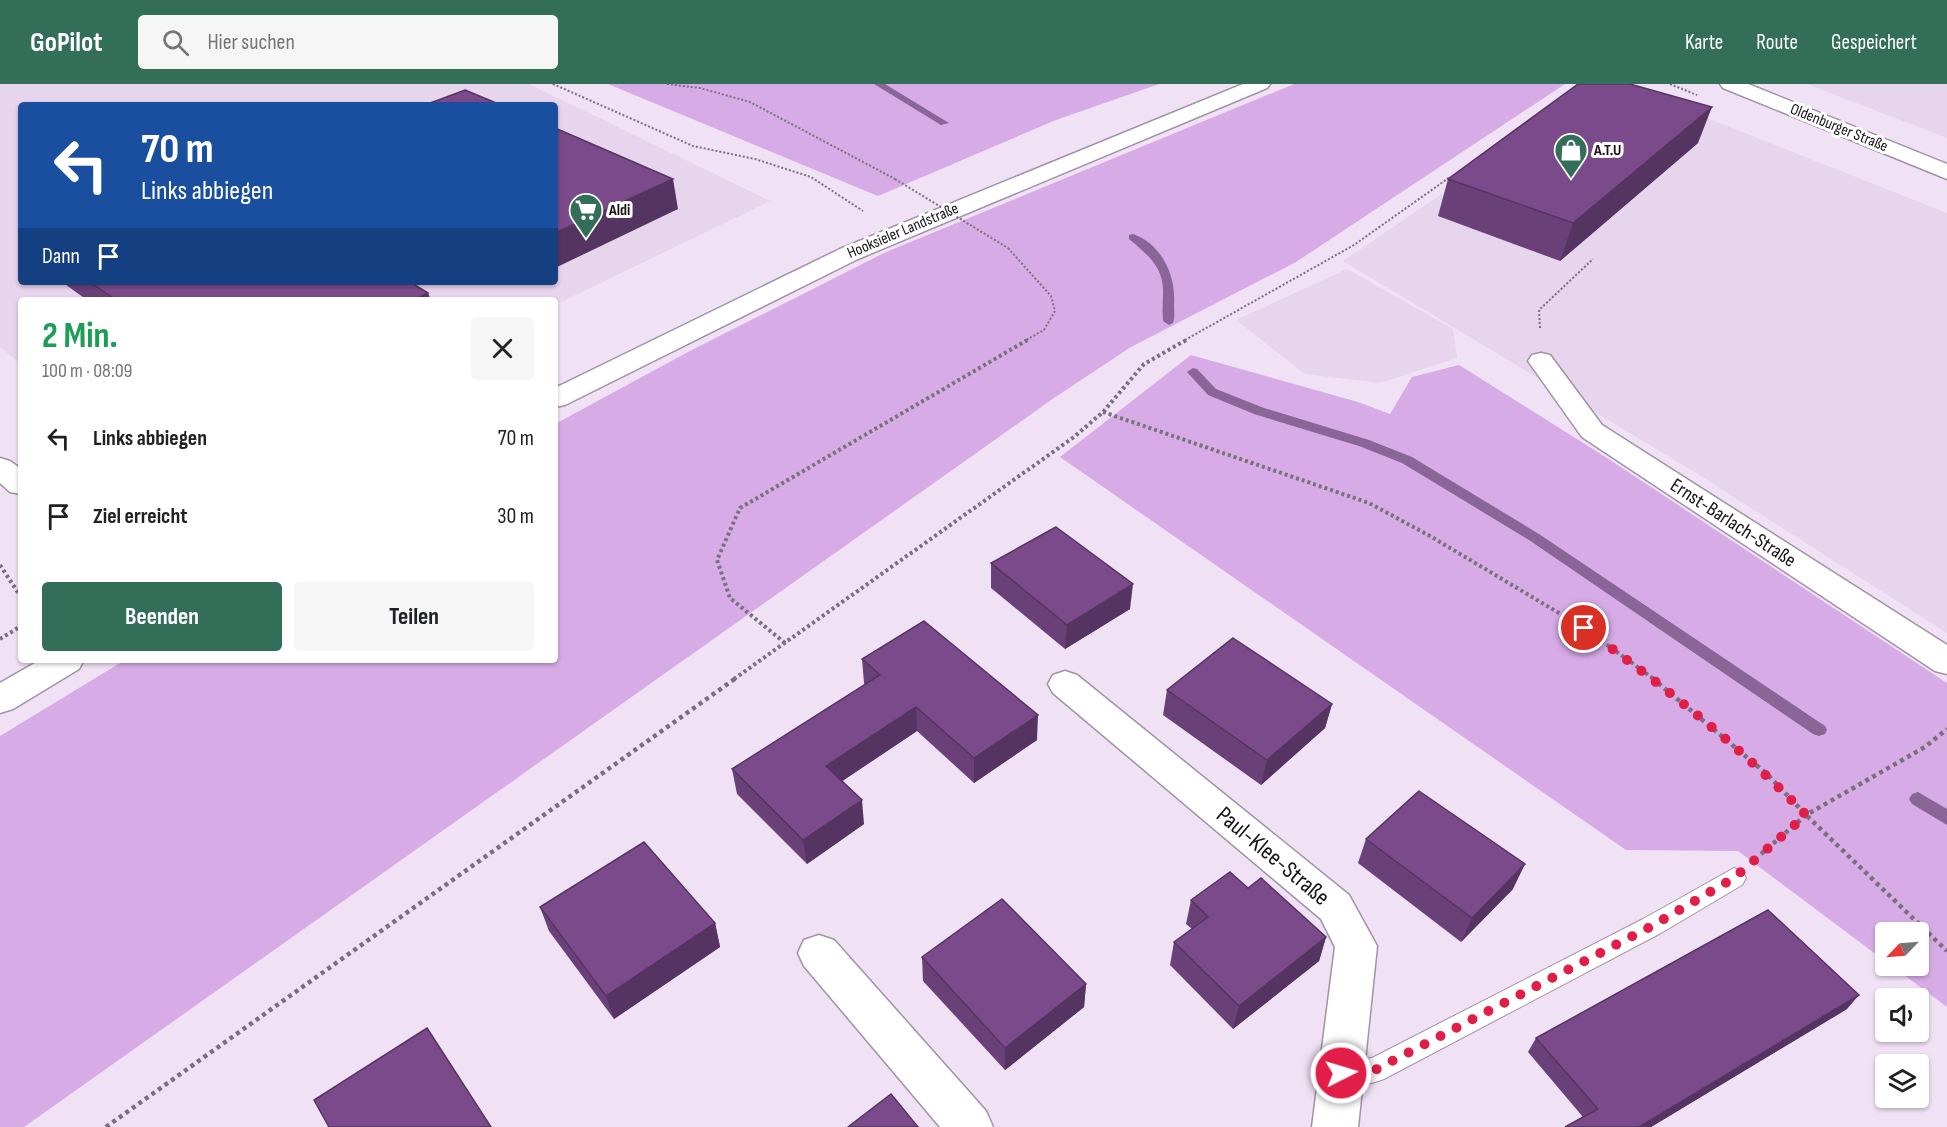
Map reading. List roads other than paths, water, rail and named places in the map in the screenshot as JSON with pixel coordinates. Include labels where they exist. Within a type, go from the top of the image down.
[{"type":"main road","name":"Hooksieler Landstraße","points":[[558,398],[849,254],[1260,84]]},
{"type":"main road","name":"Oldenburger Straße","points":[[1730,84],[1947,172]]},
{"type":"main road","name":"Ernst-Barlach-Straße","points":[[1541,361],[1592,431],[1947,662]]},
{"type":"main road","points":[[0,467],[18,482]]},
{"type":"main road","points":[[0,700],[62,663]]},
{"type":"main road","name":"Paul-Klee-Straße","points":[[1065,684],[1335,907],[1356,946],[1335,1127]]},
{"type":"main road","points":[[819,952],[970,1127]]},
{"type":"lane","points":[[1341,1073],[1375,1070],[1652,926],[1734,878]]},
{"type":"waterway","points":[[879,84],[944,123]]},
{"type":"waterway","points":[[1133,237],[1157,258],[1165,271],[1169,287],[1169,321]]},
{"type":"waterway","points":[[1193,372],[1212,392],[1259,411],[1364,443],[1407,460],[1534,537],[1819,730]]},
{"type":"waterway","points":[[1918,799],[1947,818]]},
{"type":"place","name":"A.T.U","points":[[1571,179]]},
{"type":"place","name":"Aldi","points":[[586,239]]}]
